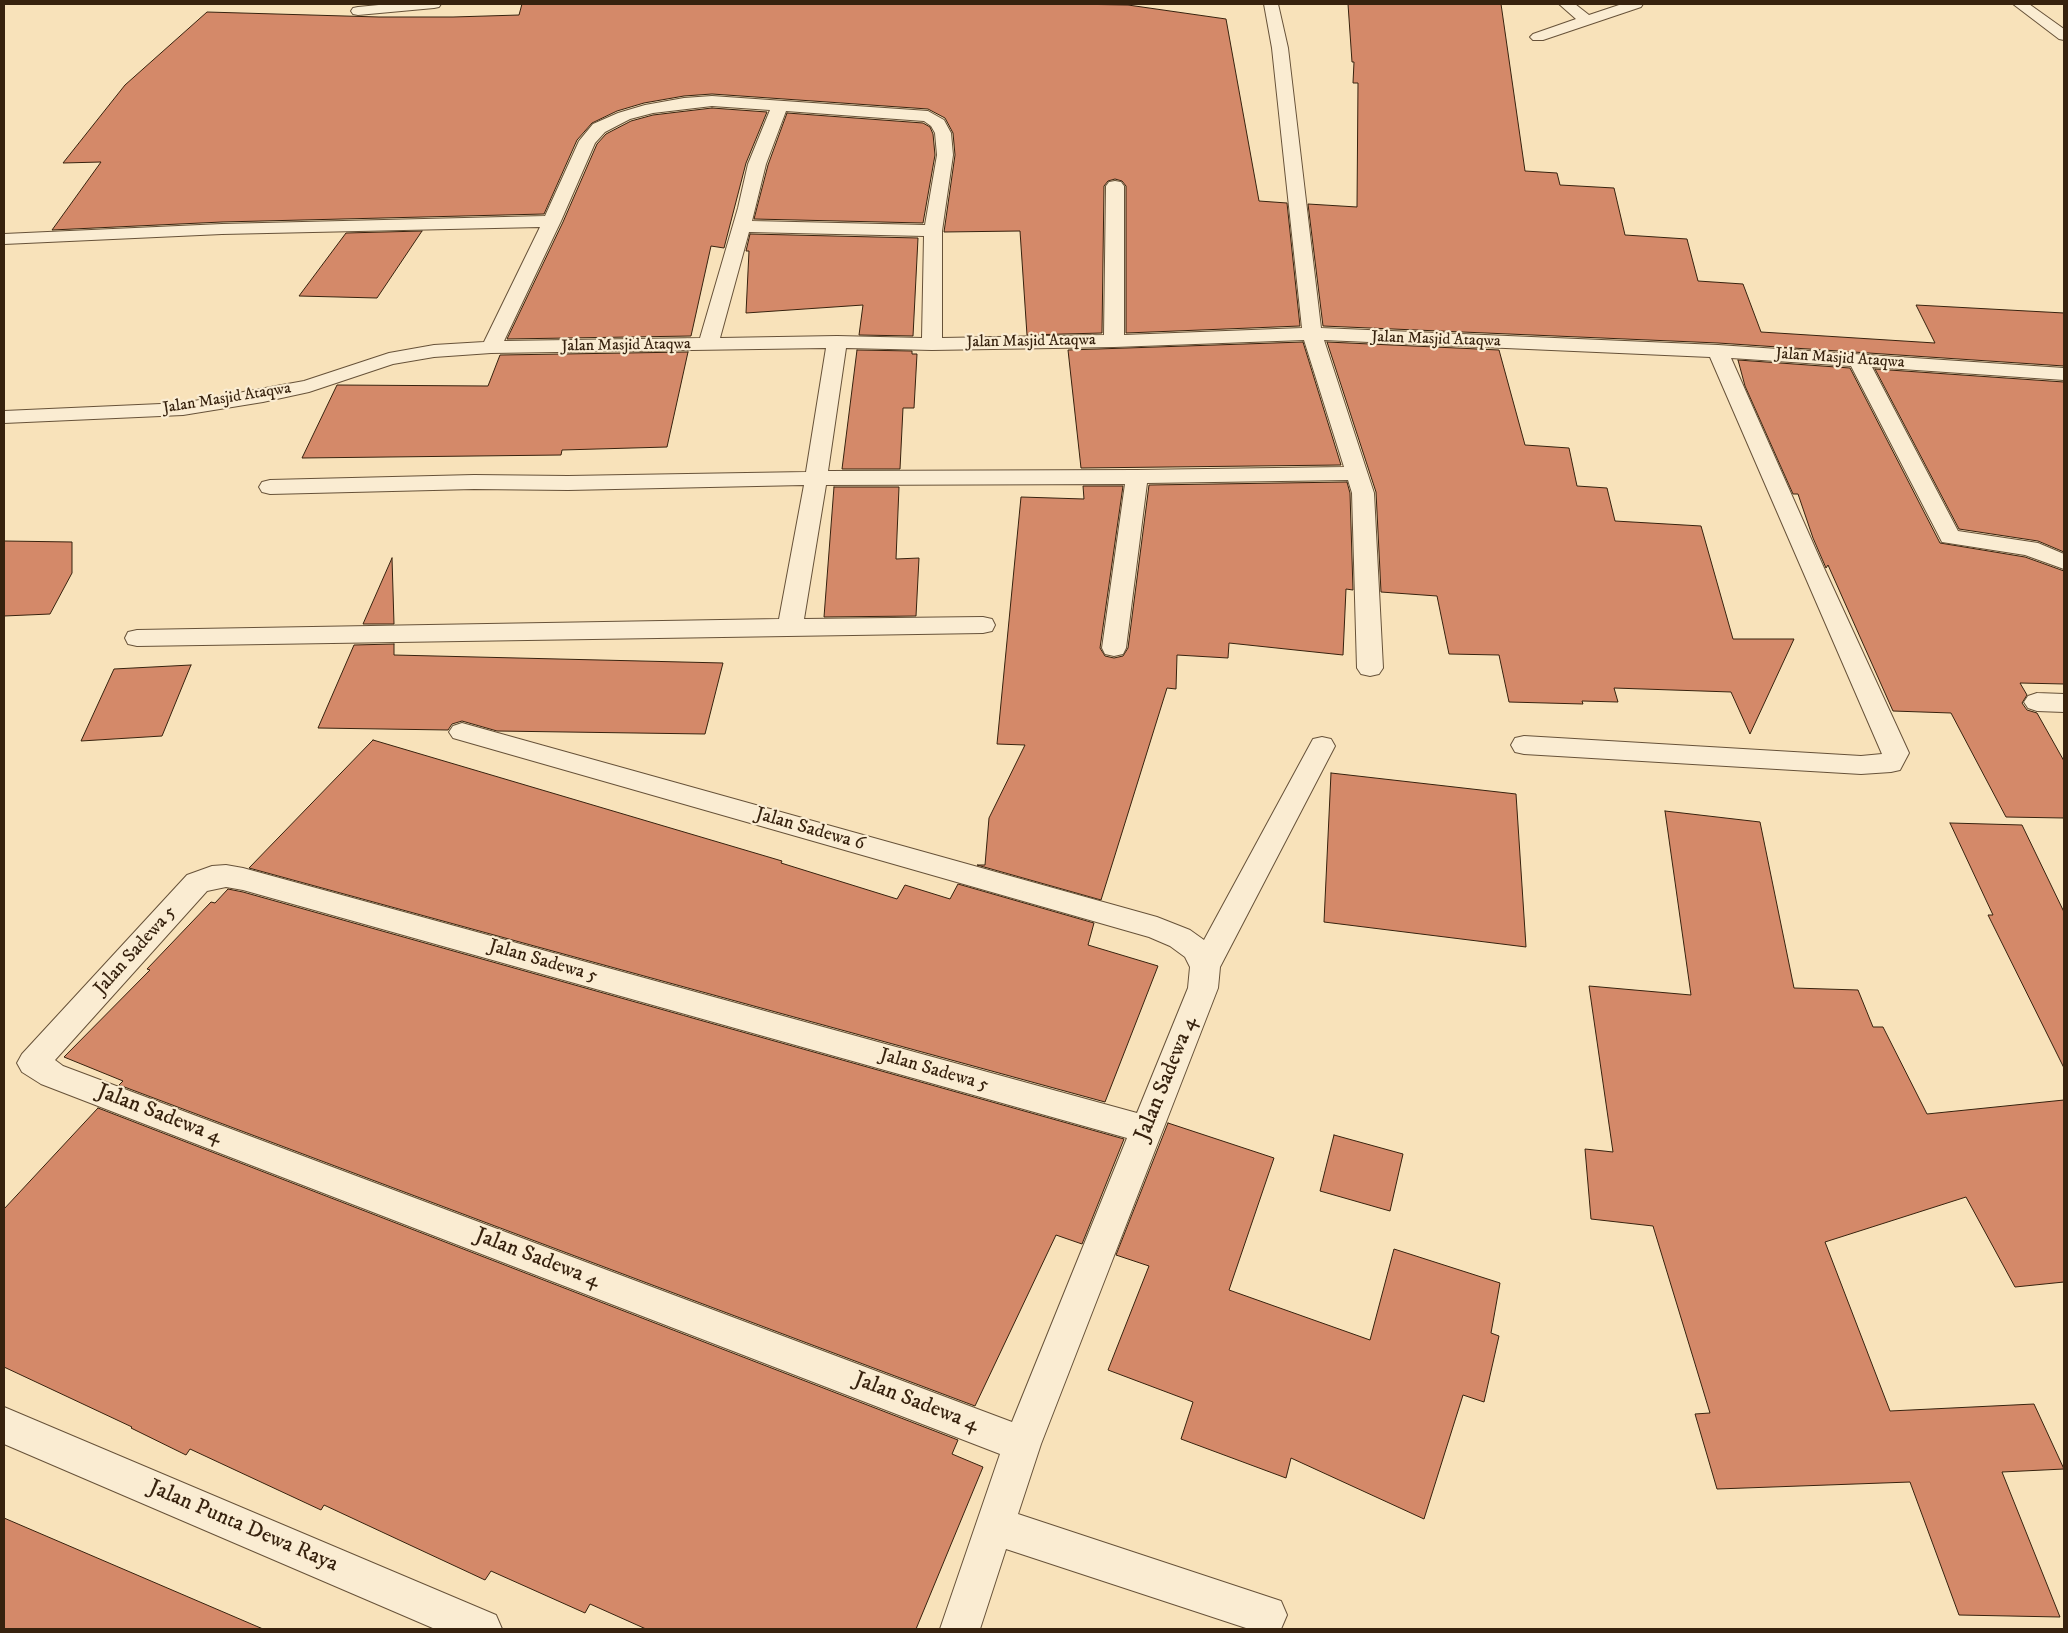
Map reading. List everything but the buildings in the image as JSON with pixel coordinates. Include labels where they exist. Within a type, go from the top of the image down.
[{"type":"street","points":[[358,12],[434,4]]},
{"type":"street","points":[[1271,4],[1280,48],[1312,334],[1326,372],[1363,494],[1370,668]]},
{"type":"street","points":[[1566,4],[1587,21]]},
{"type":"street","points":[[1538,37],[1636,4]]},
{"type":"street","points":[[2020,4],[2064,36]]},
{"type":"street","points":[[491,347],[552,221],[587,141],[599,128],[624,116],[651,108],[684,103],[712,102],[928,116],[938,123],[942,133],[945,155],[933,231],[932,344]]},
{"type":"street","points":[[708,345],[756,164],[779,107]]},
{"type":"street","points":[[1114,341],[1115,186]]},
{"type":"street","points":[[4,239],[222,230],[552,221]]},
{"type":"street","points":[[741,226],[933,231]]},
{"type":"street","name":"Jalan Masjid Ataqwa","points":[[6,426],[183,409],[309,386],[389,359],[434,351],[491,347],[837,342],[932,344],[1114,341],[1312,334],[1718,351],[2064,374]]},
{"type":"street","points":[[790,626],[837,342]]},
{"type":"street","points":[[1524,745],[1861,765],[1891,763],[1896,752],[1812,568],[1718,351]]},
{"type":"street","points":[[1858,359],[1950,537],[2030,548],[2064,562]]},
{"type":"street","points":[[270,487],[474,482],[568,483],[816,478],[1137,477],[1357,473]]},
{"type":"street","points":[[1114,648],[1137,477]]},
{"type":"street","points":[[137,638],[790,626],[983,625]]},
{"type":"street","points":[[2037,702],[2064,703]]},
{"type":"street","name":"Jalan Sadewa 6","points":[[462,732],[1157,928],[1180,938],[1196,949],[1205,967]]},
{"type":"street","points":[[1205,967],[1322,746]]},
{"type":"street","name":"Jalan Sadewa 5","points":[[52,1074],[32,1063],[197,883],[212,877],[226,876],[252,881],[1146,1130]]},
{"type":"street","name":"Jalan Sadewa 4","points":[[960,1629],[1022,1444],[1204,988],[1205,967]]},
{"type":"street","name":"Jalan Sadewa 4","points":[[52,1074],[1022,1444]]},
{"type":"street","name":"Jalan Punta Dewa Raya","points":[[4,1425],[482,1629]]},
{"type":"street","points":[[995,1526],[1267,1615]]}]
